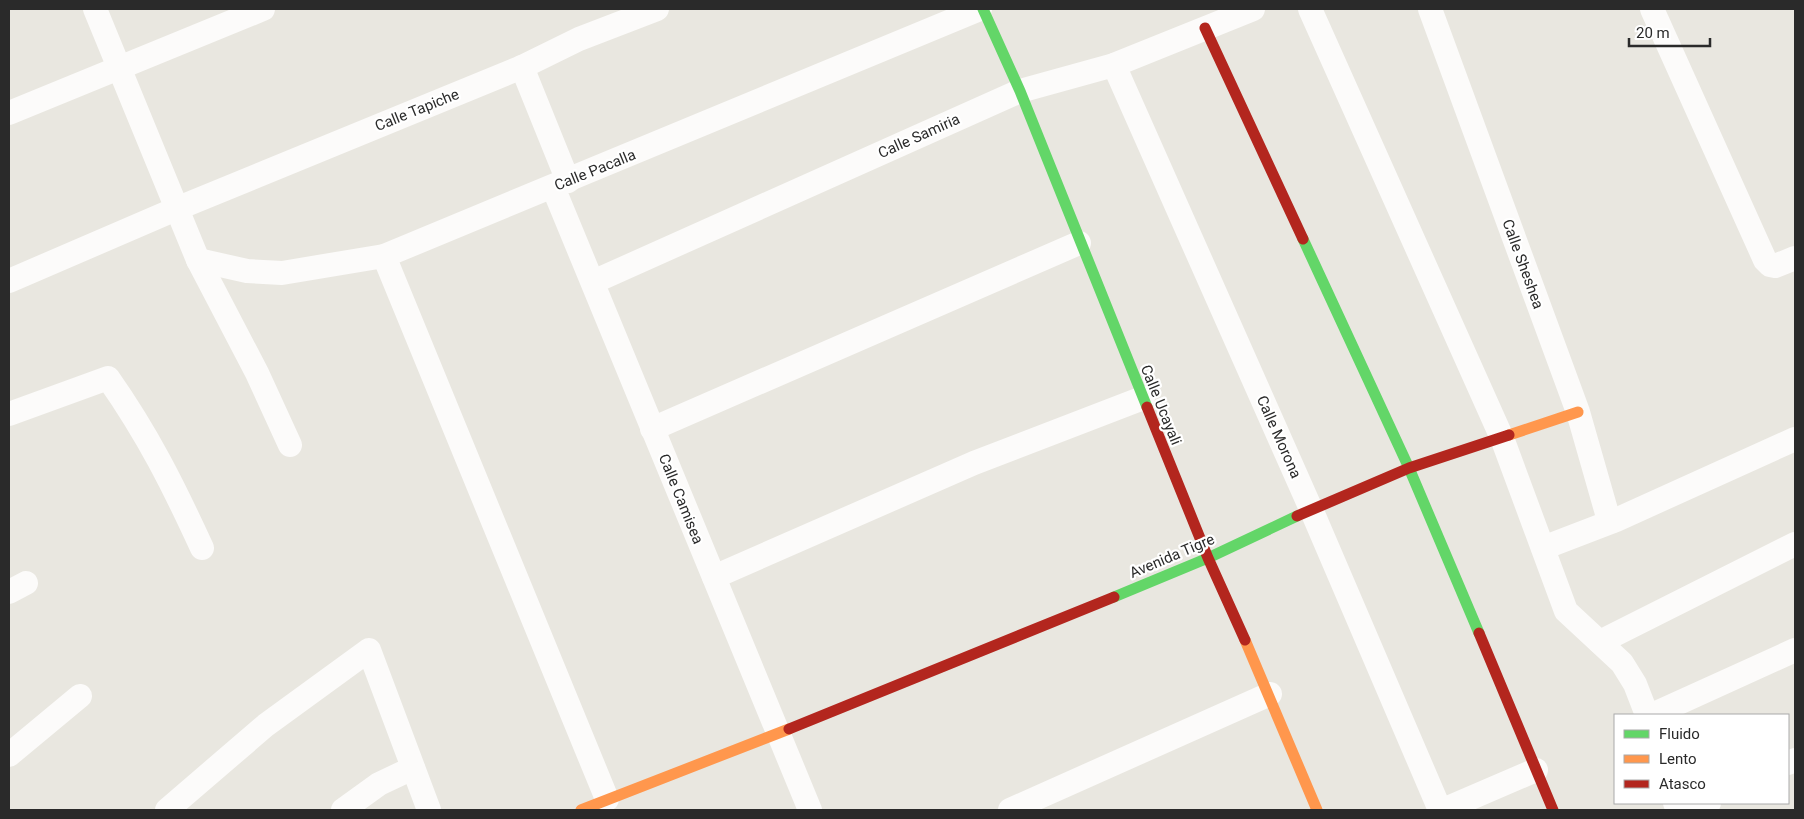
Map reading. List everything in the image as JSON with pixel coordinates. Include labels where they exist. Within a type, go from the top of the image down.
[{"type":"street","points":[[95,9],[198,260],[257,373],[290,446]]},
{"type":"street","points":[[9,113],[263,9]]},
{"type":"street","name":"Calle Tapiche","points":[[9,281],[176,209],[522,67],[579,39],[657,9]]},
{"type":"street","name":"Calle Ucayali","points":[[981,9],[1020,91],[1079,243],[1208,558],[1270,694],[1317,810]]},
{"type":"street","name":"Calle Pacalla","points":[[198,260],[247,271],[282,274],[384,256],[981,9]]},
{"type":"street","name":"Calle Samiria","points":[[593,282],[1020,91],[1114,65],[1253,9]]},
{"type":"street","points":[[1310,9],[1502,438],[1566,611],[1622,663],[1635,684],[1647,714]]},
{"type":"street","name":"Calle Sheshea","points":[[1430,9],[1578,412],[1608,517],[1612,521]]},
{"type":"street","points":[[1652,9],[1765,260],[1770,265],[1775,266],[1795,258]]},
{"type":"street","points":[[1206,28],[1409,468],[1552,810]]},
{"type":"street","name":"Calle Morona","points":[[1114,65],[1442,810]]},
{"type":"street","name":"Calle Camisea","points":[[522,67],[593,282],[780,733],[810,810]]},
{"type":"street","points":[[652,428],[1079,243]]},
{"type":"street","points":[[384,256],[608,799]]},
{"type":"street","points":[[9,414],[108,378],[152,443],[202,548]]},
{"type":"street","points":[[714,577],[974,463],[1143,398]]},
{"type":"street","name":"Avenida Tigre","points":[[581,810],[780,733],[1208,558],[1310,509],[1409,468],[1578,412]]},
{"type":"street","points":[[1543,548],[1612,521],[1795,439]]},
{"type":"street","points":[[1600,642],[1795,544]]},
{"type":"street","points":[[168,810],[266,725],[369,650],[429,810]]},
{"type":"street","points":[[1654,714],[1795,650]]},
{"type":"street","points":[[1010,810],[1270,694]]},
{"type":"street","points":[[9,755],[80,696]]},
{"type":"street","points":[[343,810],[379,784],[413,768]]},
{"type":"street","points":[[1442,810],[1536,770]]},
{"type":"street","points":[[1694,810],[1707,804]]},
{"type":"traffic: fast","points":[[983,9],[1020,91],[1147,407]]},
{"type":"traffic: fast","points":[[1303,239],[1409,468],[1479,633]]},
{"type":"traffic: fast","points":[[1114,597],[1208,558],[1297,516]]},
{"type":"traffic: slow","points":[[1509,435],[1578,412]]},
{"type":"traffic: slow","points":[[1245,640],[1317,810]]},
{"type":"traffic: slow","points":[[581,810],[789,729]]},
{"type":"traffic: jam","points":[[1205,28],[1303,239]]},
{"type":"traffic: jam","points":[[1147,407],[1208,558],[1245,640]]},
{"type":"traffic: jam","points":[[1297,516],[1409,468],[1509,435]]},
{"type":"traffic: jam","points":[[789,729],[1114,597]]},
{"type":"traffic: jam","points":[[1479,633],[1553,810]]}]
